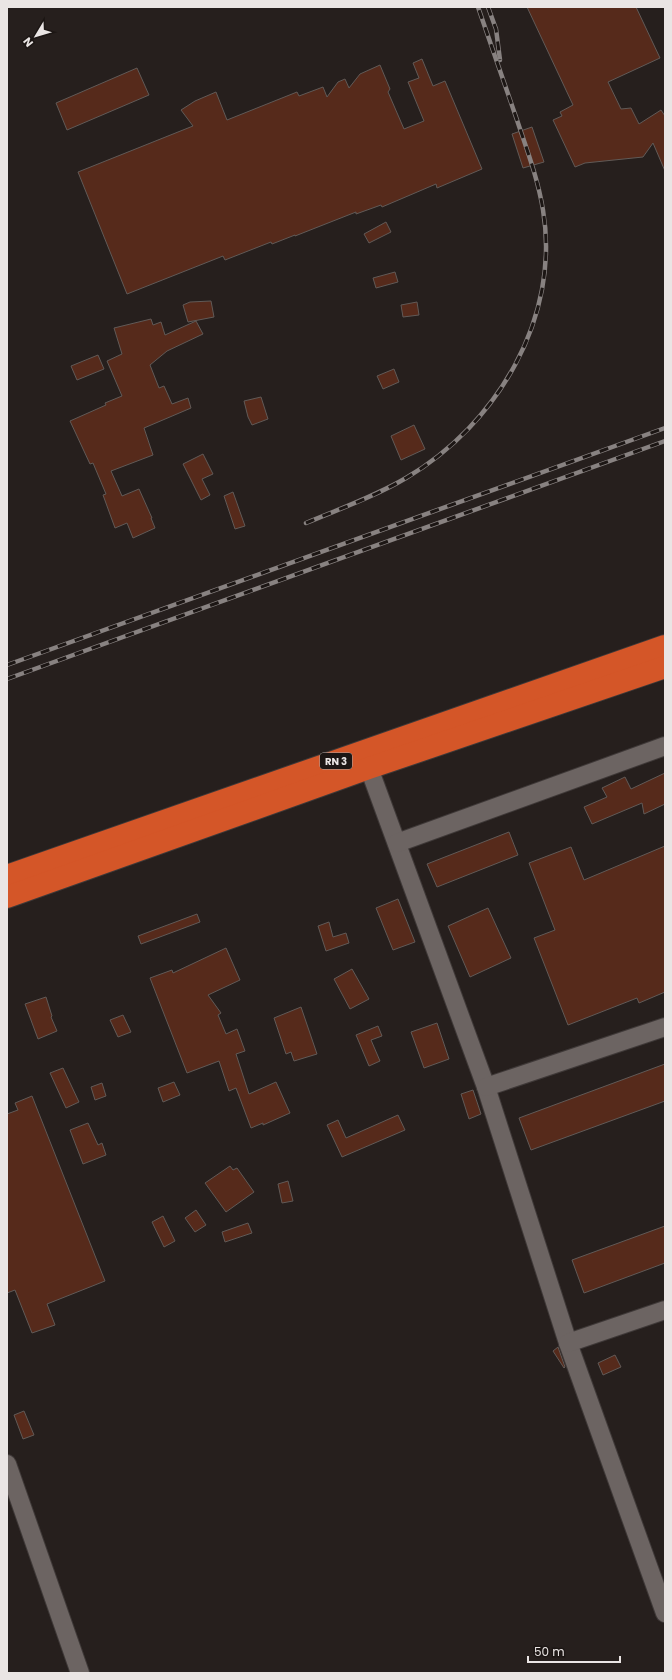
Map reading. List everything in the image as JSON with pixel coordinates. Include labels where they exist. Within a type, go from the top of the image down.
[{"type":"highway","name":"RN 3","points":[[7,876],[665,646]]},
{"type":"highway","name":"RN 3","points":[[7,897],[369,768],[665,667]]},
{"type":"street","points":[[397,843],[665,746]]},
{"type":"street","points":[[369,768],[486,1087],[568,1343],[661,1589],[665,1613]]},
{"type":"street","points":[[486,1087],[665,1027]]},
{"type":"street","points":[[568,1343],[665,1310]]},
{"type":"street","points":[[7,1464],[80,1673]]},
{"type":"building","points":[[527,7],[636,7],[660,58],[608,82],[621,109],[631,108],[639,124],[661,110],[665,116],[665,171],[653,143],[643,157],[585,163],[575,167],[553,120],[562,116],[560,112],[573,105]]},
{"type":"building","points":[[422,59],[433,86],[445,81],[482,169],[437,188],[436,184],[382,207],[381,205],[356,214],[356,212],[295,236],[272,244],[271,242],[225,260],[223,256],[127,294],[78,172],[193,126],[181,110],[195,101],[216,92],[227,120],[297,92],[299,96],[323,87],[327,97],[338,82],[345,79],[349,88],[360,74],[380,65],[390,89],[388,92],[404,129],[424,121],[408,82],[419,78],[413,63]]},
{"type":"building","points":[[137,68],[149,95],[67,130],[56,103]]},
{"type":"building","points":[[532,127],[544,162],[523,168],[512,134]]},
{"type":"building","points":[[386,222],[391,232],[369,243],[364,234]]},
{"type":"building","points":[[395,272],[398,282],[376,288],[373,278]]},
{"type":"building","points":[[211,301],[214,317],[188,322],[183,305],[190,302]]},
{"type":"building","points":[[417,302],[419,315],[403,317],[401,305]]},
{"type":"building","points":[[151,319],[153,325],[161,322],[165,335],[196,321],[203,334],[167,351],[150,365],[159,388],[164,386],[172,404],[188,398],[191,408],[144,428],[153,455],[111,471],[122,496],[139,489],[152,518],[155,528],[133,538],[127,523],[115,528],[103,495],[106,494],[93,463],[90,464],[70,421],[122,396],[107,361],[122,354],[114,328]]},
{"type":"building","points":[[98,355],[104,369],[77,380],[71,366]]},
{"type":"building","points":[[394,369],[399,382],[383,389],[377,376]]},
{"type":"building","points":[[261,397],[268,419],[252,425],[248,417],[244,401]]},
{"type":"building","points":[[414,425],[425,449],[401,460],[391,436]]},
{"type":"building","points":[[203,454],[213,474],[202,479],[210,495],[201,500],[183,464]]},
{"type":"building","points":[[233,492],[245,526],[235,529],[224,496]]},
{"type":"building","points":[[665,773],[665,804],[644,814],[642,803],[592,824],[584,807],[607,797],[602,788],[625,777],[631,789]]},
{"type":"building","points":[[509,832],[518,855],[437,887],[427,864]]},
{"type":"building","points":[[665,846],[665,992],[639,1003],[637,998],[568,1025],[534,938],[555,930],[529,863],[571,847],[584,880]]},
{"type":"building","points":[[398,899],[415,942],[393,950],[376,908]]},
{"type":"building","points":[[488,908],[511,958],[470,977],[448,926]]},
{"type":"building","points":[[197,914],[200,922],[141,944],[138,936]]},
{"type":"building","points":[[329,922],[333,937],[346,933],[349,943],[326,951],[318,926]]},
{"type":"building","points":[[226,948],[240,980],[208,995],[221,1013],[218,1015],[226,1034],[237,1029],[245,1051],[236,1054],[249,1094],[276,1082],[290,1113],[263,1125],[263,1123],[251,1128],[236,1088],[229,1091],[219,1061],[187,1073],[150,978],[172,970],[173,973]]},
{"type":"building","points":[[352,969],[369,999],[350,1009],[334,979]]},
{"type":"building","points":[[46,997],[52,1016],[51,1017],[57,1031],[38,1039],[25,1004]]},
{"type":"building","points":[[301,1007],[317,1054],[294,1061],[291,1052],[286,1054],[274,1018]]},
{"type":"building","points":[[123,1015],[131,1032],[118,1037],[110,1020]]},
{"type":"building","points":[[437,1023],[449,1059],[424,1068],[411,1032]]},
{"type":"building","points":[[378,1026],[382,1036],[371,1040],[380,1061],[369,1066],[356,1035]]},
{"type":"building","points":[[665,1064],[665,1101],[531,1150],[519,1118]]},
{"type":"building","points":[[63,1068],[79,1102],[66,1108],[50,1073]]},
{"type":"building","points":[[174,1082],[180,1095],[163,1102],[158,1088]]},
{"type":"building","points":[[102,1083],[106,1096],[95,1100],[91,1087]]},
{"type":"building","points":[[473,1090],[481,1114],[469,1119],[461,1094]]},
{"type":"building","points":[[32,1096],[105,1281],[47,1304],[55,1325],[32,1333],[15,1290],[7,1293],[7,1114],[18,1110],[15,1103]]},
{"type":"building","points":[[398,1115],[405,1130],[342,1157],[327,1125],[338,1120],[346,1138]]},
{"type":"building","points":[[88,1123],[98,1145],[102,1143],[106,1155],[83,1164],[70,1130]]},
{"type":"building","points":[[230,1166],[233,1170],[237,1168],[254,1192],[226,1212],[205,1183]]},
{"type":"building","points":[[288,1181],[293,1201],[282,1203],[278,1184]]},
{"type":"building","points":[[196,1210],[206,1225],[195,1232],[185,1218]]},
{"type":"building","points":[[163,1216],[175,1241],[164,1247],[152,1222]]},
{"type":"building","points":[[248,1223],[252,1233],[225,1242],[222,1232]]},
{"type":"building","points":[[665,1226],[665,1263],[584,1293],[572,1260]]},
{"type":"building","points":[[558,1347],[565,1367],[564,1368],[553,1351]]},
{"type":"building","points":[[615,1355],[621,1367],[603,1375],[598,1363]]},
{"type":"building","points":[[24,1411],[34,1435],[23,1439],[14,1415]]},
{"type":"railway","points":[[306,523],[394,485],[439,456],[468,429],[494,398],[515,364],[532,328],[542,290],[546,250],[543,210],[532,165],[478,7]]},
{"type":"railway","points":[[488,7],[496,29],[500,60]]},
{"type":"railway","points":[[7,665],[665,428]]},
{"type":"railway","points":[[7,679],[665,441]]}]
